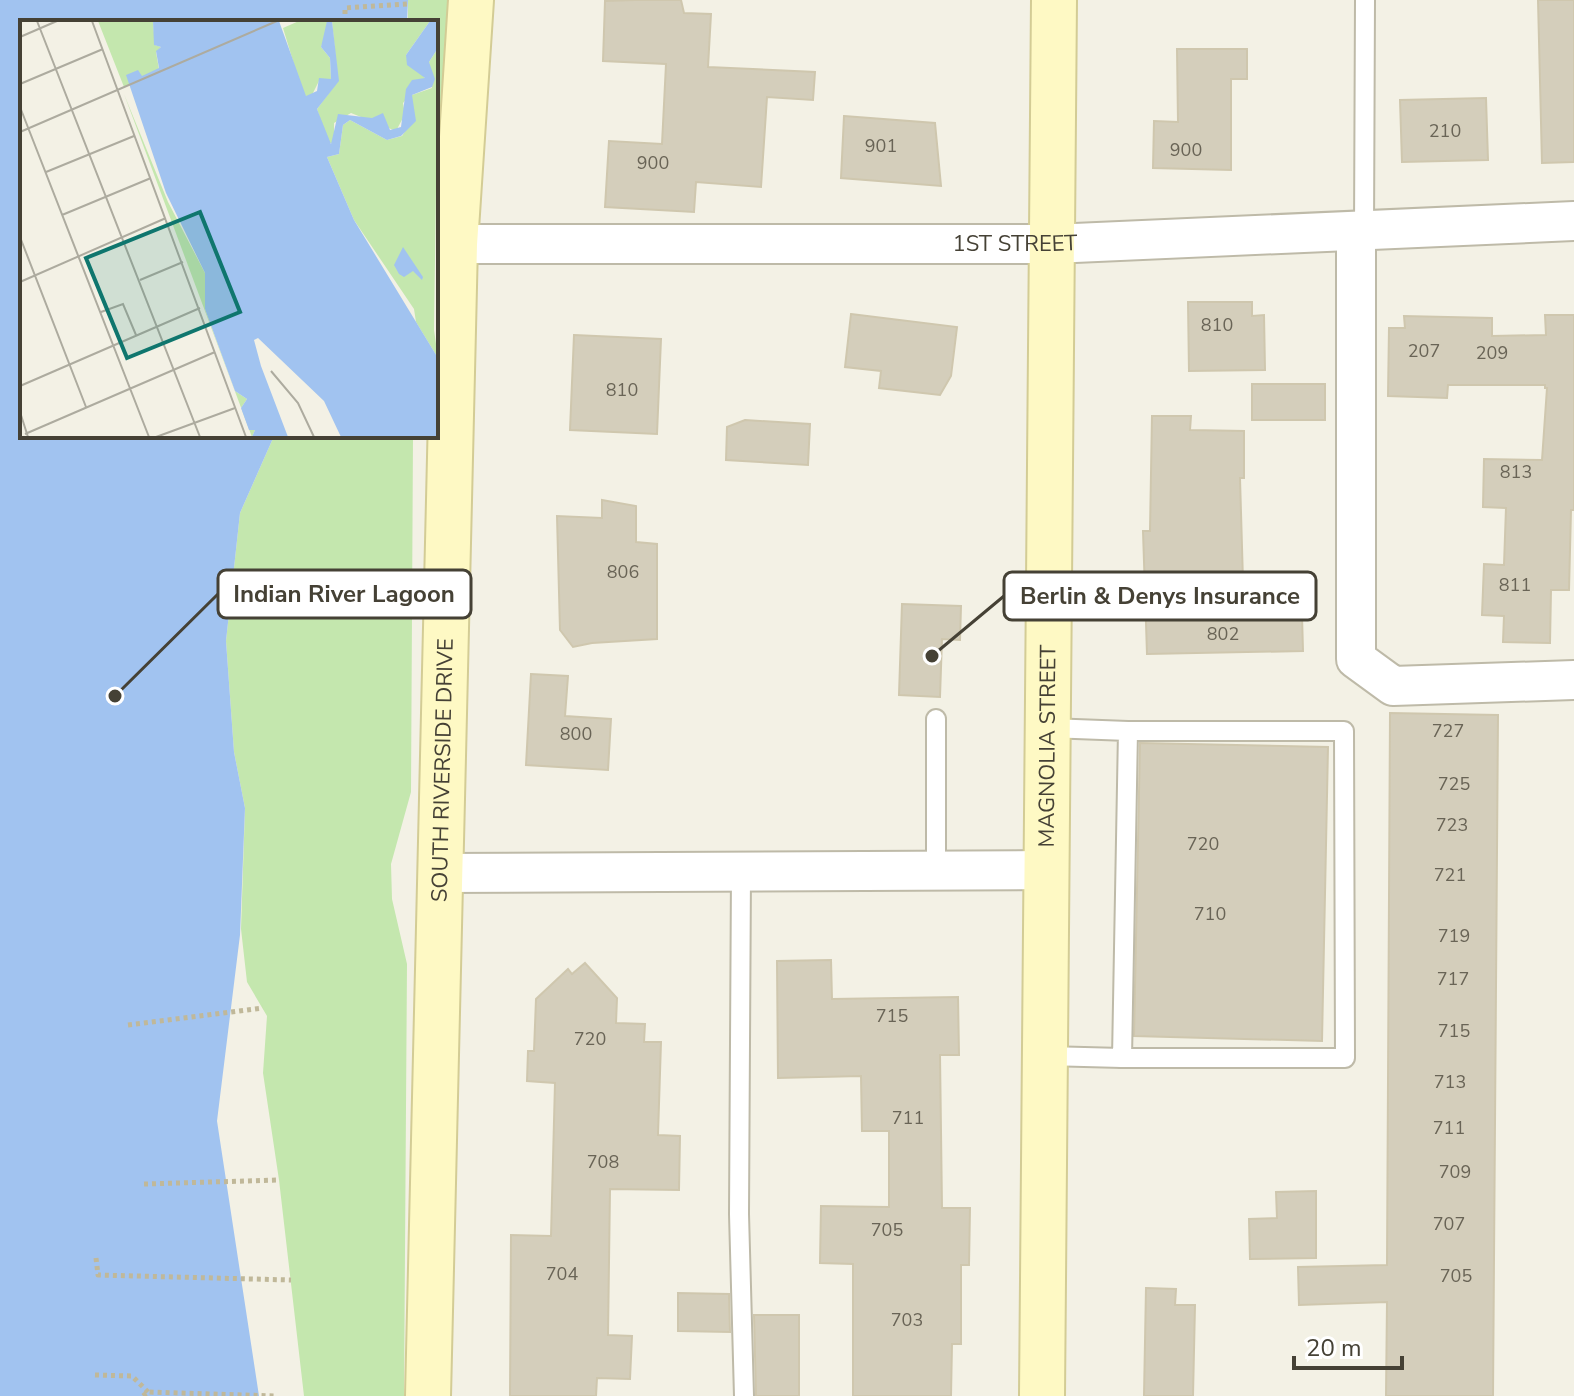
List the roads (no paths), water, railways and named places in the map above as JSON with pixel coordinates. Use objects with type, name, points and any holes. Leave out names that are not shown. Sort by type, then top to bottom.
[{"type":"street","name":"SOUTH RIVERSIDE DRIVE","points":[[428,1396],[455,244],[471,0]]},
{"type":"street","name":"MAGNOLIA STREET","points":[[1042,1396],[1054,0]]},
{"type":"street","name":"1ST STREET","points":[[455,244],[1052,244],[1574,221]]},
{"type":"street","points":[[1360,231],[1356,659],[1393,686],[1574,680]]},
{"type":"street","points":[[439,873],[1048,870]]},
{"type":"lane","points":[[1360,231],[1365,0]]},
{"type":"lane","points":[[936,719],[936,870]]},
{"type":"lane","points":[[1046,1056],[1345,1058],[1344,731],[1049,728]]},
{"type":"lane","points":[[1122,1058],[1128,731]]},
{"type":"lane","points":[[741,872],[739,1214],[744,1396]]},
{"type":"water","points":[[0,0],[408,0],[407,20],[20,20],[20,438],[273,438],[240,513],[226,641],[234,752],[245,808],[240,935],[217,1121],[259,1396],[0,1396]]},
{"type":"place","name":"Berlin & Denys Insurance","points":[[932,656]]},
{"type":"place","name":"Indian River Lagoon","points":[[115,696]]}]
